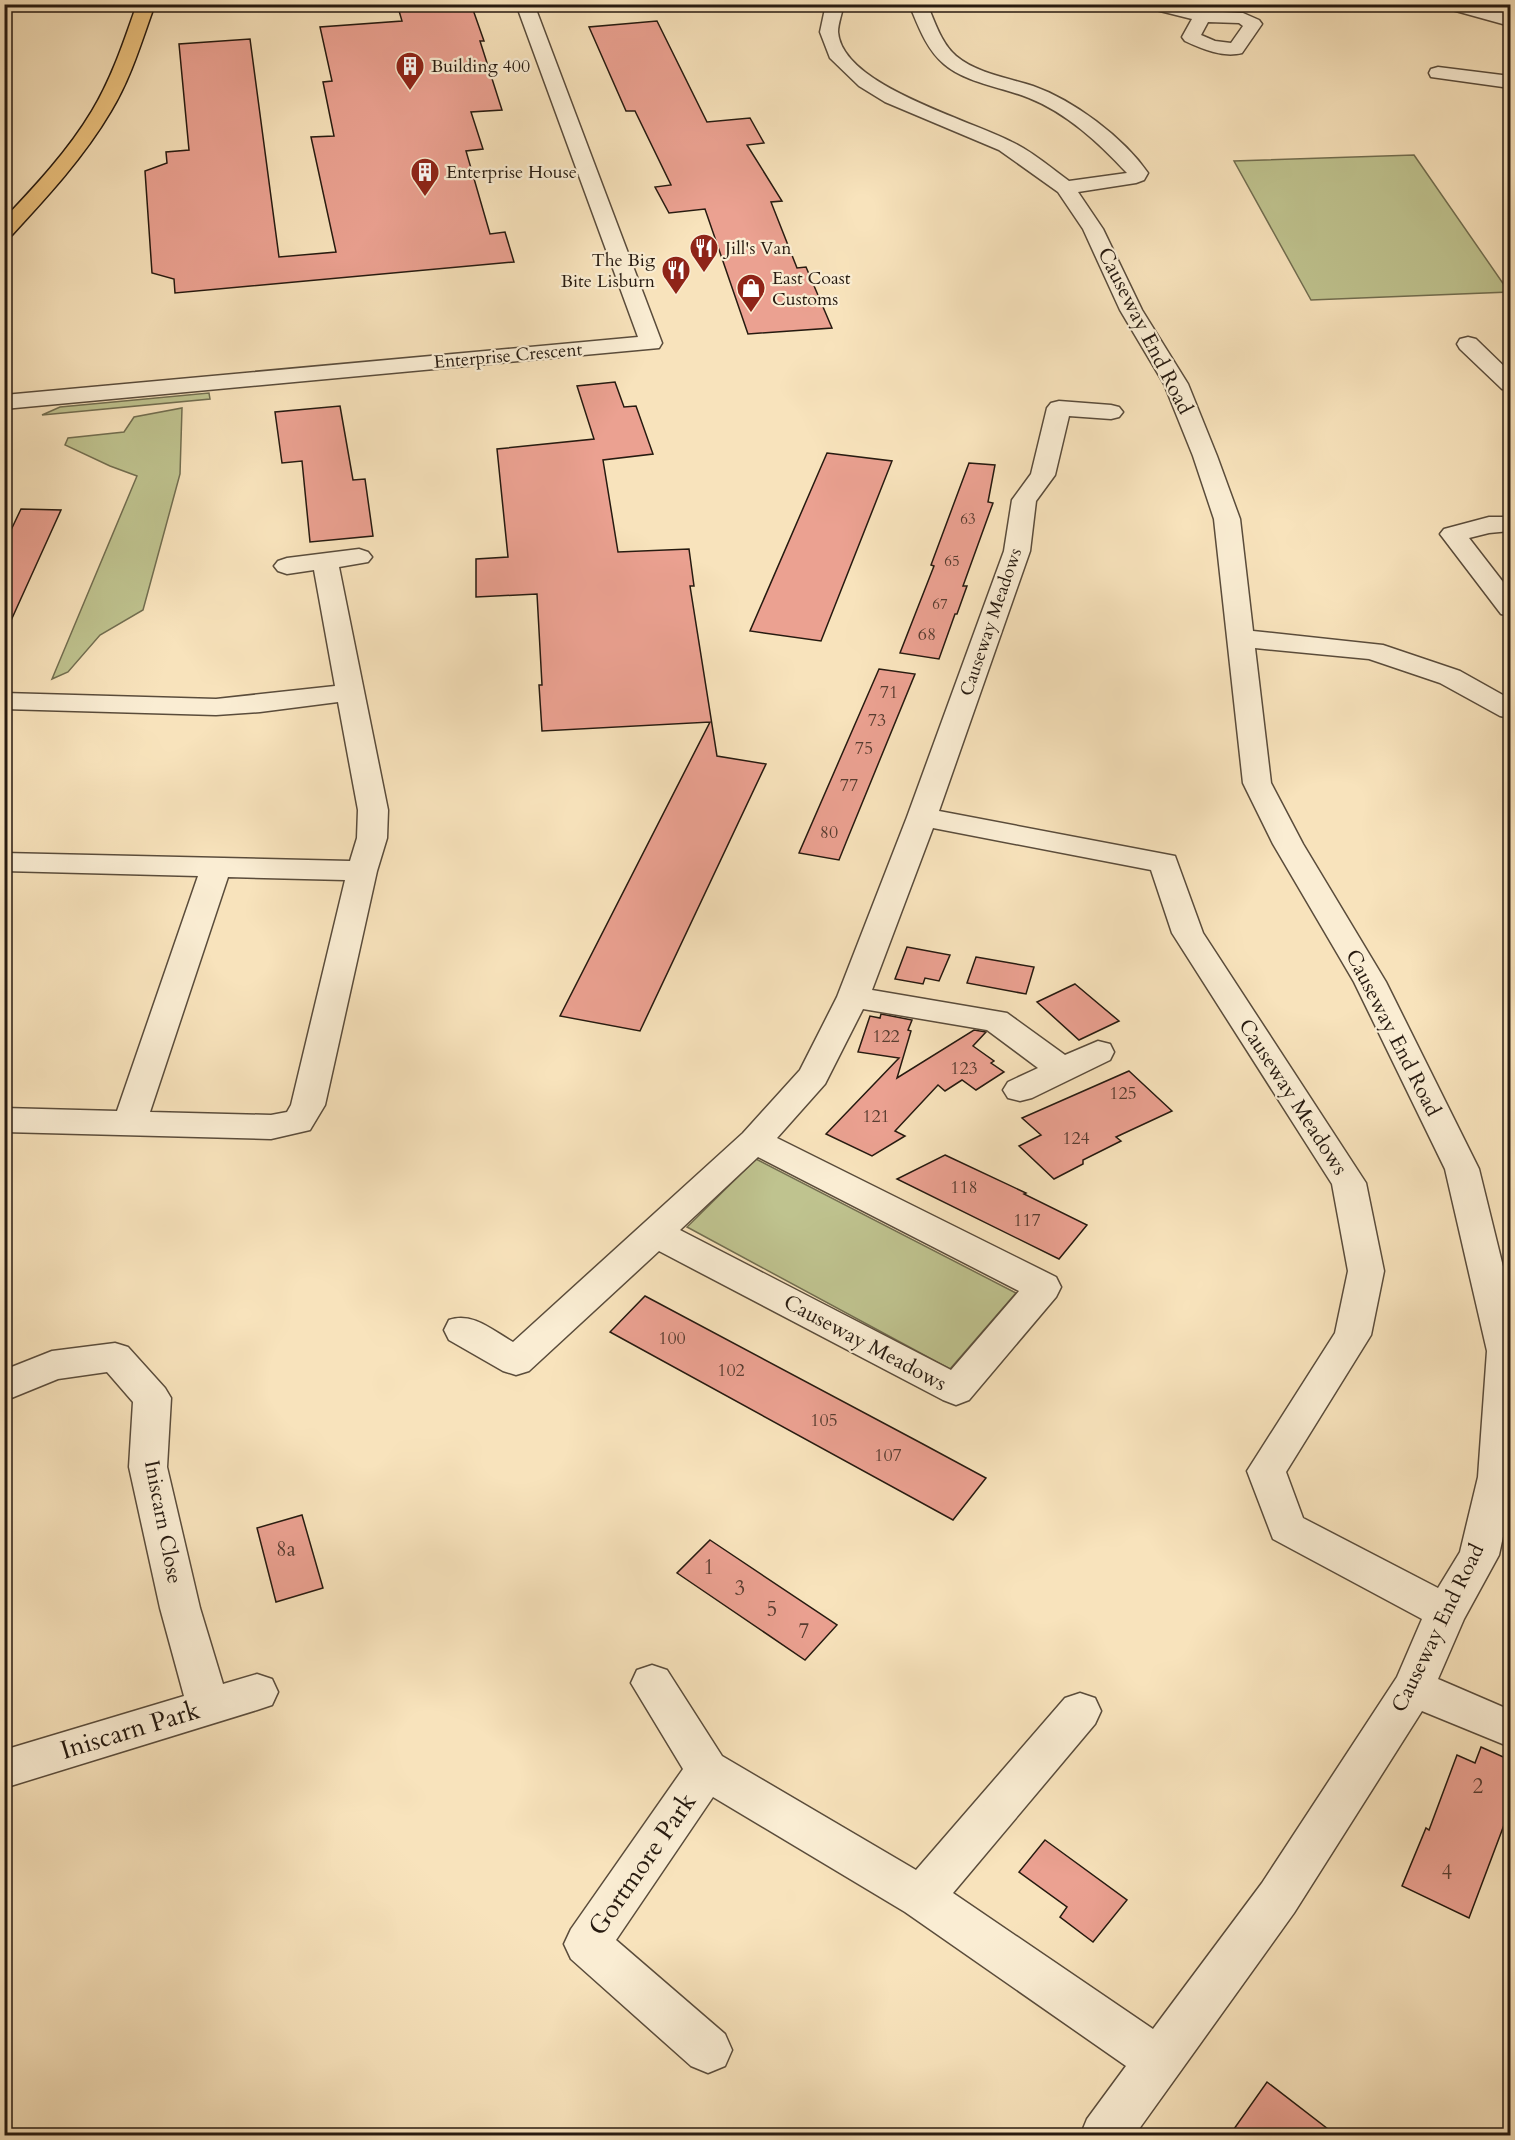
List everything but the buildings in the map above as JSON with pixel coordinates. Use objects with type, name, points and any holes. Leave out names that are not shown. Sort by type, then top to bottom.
[{"type":"main road","points":[[4,232],[55,176],[103,108],[124,64],[146,4]]},
{"type":"street","name":"Enterprise Crescent","points":[[4,402],[651,344],[525,4]]},
{"type":"street","name":"Causeway End Road","points":[[835,4],[830,32],[839,58],[866,82],[892,98],[1006,146],[1065,188],[1093,229],[1131,310],[1176,384],[1227,519],[1257,783],[1288,844],[1370,982],[1462,1169],[1508,1351],[1497,1477],[1479,1555],[1446,1612],[1413,1688],[1278,1898],[1104,2136]]},
{"type":"street","points":[[918,4],[934,40],[953,63],[1039,95],[1104,138],[1138,173],[1130,179],[1065,188]]},
{"type":"street","points":[[1154,4],[1202,16]]},
{"type":"street","points":[[1451,4],[1486,12],[1510,21]]},
{"type":"street","points":[[1438,74],[1509,79]]},
{"type":"street","points":[[1468,344],[1510,384]]},
{"type":"street","name":"Causeway Meadows","points":[[462,1330],[516,1360],[755,1141],[813,1076],[853,997],[922,817],[1017,551],[1024,500],[1043,475],[1059,408],[1111,412]]},
{"type":"street","points":[[1510,524],[1489,525],[1453,534],[1510,608]]},
{"type":"street","points":[[287,566],[359,557]]},
{"type":"street","points":[[4,1119],[271,1127],[298,1122],[308,1105],[362,871],[372,838],[373,810],[325,561]]},
{"type":"street","points":[[1240,638],[1373,651],[1450,677],[1510,710]]},
{"type":"street","points":[[4,701],[216,707],[260,704],[350,692]]},
{"type":"street","name":"Causeway Meadows","points":[[922,817],[1164,863],[1188,933],[1349,1183],[1366,1271],[1353,1335],[1266,1471],[1287,1528],[1446,1612]]},
{"type":"street","points":[[4,862],[362,871]]},
{"type":"street","points":[[130,1123],[216,867]]},
{"type":"street","points":[[853,997],[996,1021],[1061,1068]]},
{"type":"street","points":[[1020,1090],[1061,1068],[1098,1052]]},
{"type":"street","name":"Causeway Meadows","points":[[656,1233],[956,1390],[1043,1287],[755,1141]]},
{"type":"street","name":"Iniscarn Close","points":[[4,1387],[52,1365],[115,1357],[152,1398],[148,1467],[180,1608],[208,1706]]},
{"type":"street","name":"Gortmore Park","points":[[652,1683],[707,1770],[921,1897],[1159,2061]]},
{"type":"street","points":[[1413,1688],[1510,1729]]},
{"type":"street","name":"Iniscarn Park","points":[[4,1768],[257,1692]]},
{"type":"street","points":[[921,1897],[1080,1711]]},
{"type":"street","name":"Gortmore Park","points":[[707,1770],[587,1944],[708,2050]]},
{"type":"green space","points":[[1414,155],[1509,292],[1311,300],[1234,161]]},
{"type":"green space","points":[[209,393],[210,399],[42,415],[60,407]]},
{"type":"green space","points":[[182,408],[180,474],[143,610],[100,635],[68,672],[52,679],[137,476],[65,445],[68,438],[124,432],[134,417]]},
{"type":"green space","points":[[756,1159],[1016,1293],[950,1369],[687,1227]]},
{"type":"place","name":"Building 400","points":[[410,92]]},
{"type":"place","name":"Enterprise House","points":[[425,198]]},
{"type":"place","name":"Jill's Van","points":[[704,274]]},
{"type":"place","name":"The Big Bite Lisburn","points":[[676,296]]},
{"type":"place","name":"East Coast Customs","points":[[751,314]]}]
